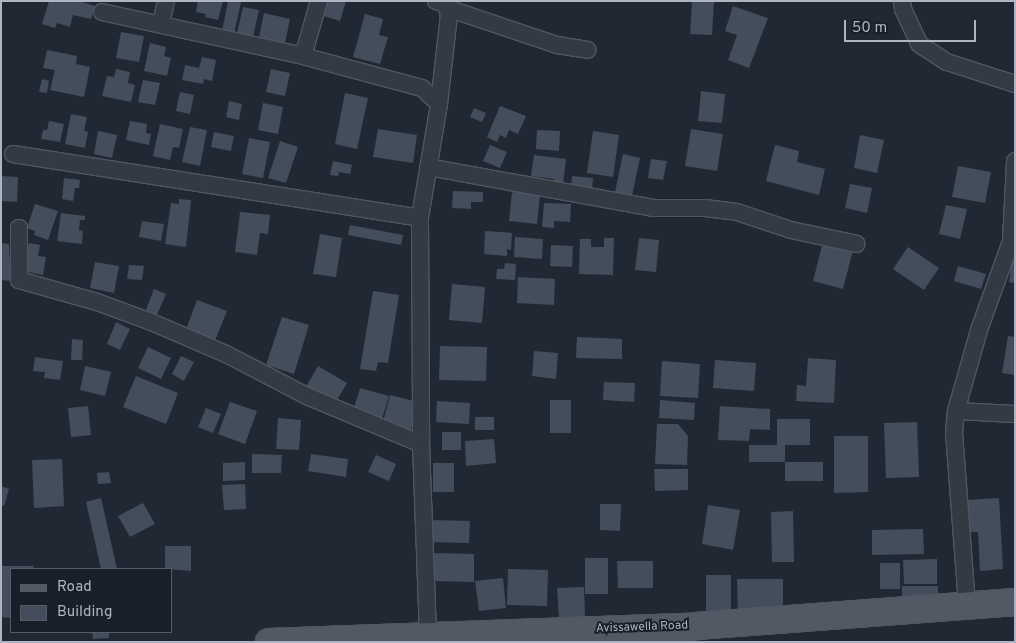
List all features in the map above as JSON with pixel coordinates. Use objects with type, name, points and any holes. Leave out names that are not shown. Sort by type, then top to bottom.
[{"type":"main road","name":"Avissawella Road","points":[[269,642],[696,626],[1015,602]]},
{"type":"street","points":[[161,24],[166,1]]},
{"type":"street","points":[[303,56],[319,1]]},
{"type":"street","points":[[902,1],[903,9],[919,44],[947,62],[1015,84]]},
{"type":"street","points":[[428,636],[421,444],[420,218],[439,104],[442,4],[557,45],[588,50]]},
{"type":"street","points":[[102,12],[303,56],[422,88],[439,104]]},
{"type":"street","points":[[13,154],[420,218]]},
{"type":"street","points":[[967,605],[954,432],[956,411],[979,330],[1011,241],[1015,161]]},
{"type":"street","points":[[428,167],[652,208],[705,208],[738,212],[791,230],[857,244]]},
{"type":"street","points":[[19,228],[19,280],[96,302],[149,321],[226,354],[309,397],[421,444]]},
{"type":"street","points":[[956,411],[1015,414]]},
{"type":"building","points":[[49,1],[79,1],[95,6],[91,19],[73,15],[70,27],[57,23],[55,28],[42,24]]},
{"type":"building","points":[[198,1],[223,1],[218,20],[205,17],[206,14],[196,12]]},
{"type":"building","points":[[228,1],[241,2],[234,34],[222,31]]},
{"type":"building","points":[[324,1],[346,1],[340,21],[320,15]]},
{"type":"building","points":[[692,1],[714,1],[712,35],[690,34]]},
{"type":"building","points":[[733,6],[768,18],[749,68],[728,60],[737,35],[725,31]]},
{"type":"building","points":[[243,7],[259,10],[253,37],[237,33]]},
{"type":"building","points":[[264,13],[290,19],[285,43],[259,37]]},
{"type":"building","points":[[365,14],[383,19],[379,35],[388,37],[380,64],[353,57]]},
{"type":"building","points":[[121,32],[144,36],[139,62],[116,58]]},
{"type":"building","points":[[150,43],[166,47],[164,56],[171,58],[167,76],[144,71]]},
{"type":"building","points":[[47,50],[77,56],[76,64],[90,67],[84,97],[50,90],[55,70],[43,68]]},
{"type":"building","points":[[202,57],[216,60],[212,81],[204,79],[203,84],[182,80],[185,65],[199,68]]},
{"type":"building","points":[[116,69],[130,72],[128,83],[135,85],[131,102],[102,96],[107,76],[114,77]]},
{"type":"building","points":[[271,69],[290,73],[285,96],[266,92]]},
{"type":"building","points":[[42,79],[49,81],[47,93],[39,92]]},
{"type":"building","points":[[143,80],[160,83],[155,105],[138,102]]},
{"type":"building","points":[[701,91],[725,94],[722,123],[698,121]]},
{"type":"building","points":[[180,92],[194,95],[190,114],[176,111]]},
{"type":"building","points":[[345,93],[368,98],[357,149],[335,144]]},
{"type":"building","points":[[229,101],[242,104],[239,120],[226,117]]},
{"type":"building","points":[[263,103],[283,107],[278,134],[258,130]]},
{"type":"building","points":[[500,106],[526,116],[518,134],[509,130],[506,138],[500,135],[497,142],[487,137]]},
{"type":"building","points":[[474,108],[486,113],[482,122],[470,117]]},
{"type":"building","points":[[71,114],[87,117],[84,131],[88,132],[85,148],[65,144]]},
{"type":"building","points":[[49,121],[64,124],[60,142],[41,139],[43,130],[47,130]]},
{"type":"building","points":[[130,121],[147,124],[146,133],[151,134],[149,145],[126,140]]},
{"type":"building","points":[[160,124],[183,129],[179,148],[173,147],[170,160],[153,156]]},
{"type":"building","points":[[190,127],[207,130],[200,166],[182,162]]},
{"type":"building","points":[[378,129],[417,135],[413,163],[373,157]]},
{"type":"building","points":[[691,129],[723,134],[717,171],[685,166]]},
{"type":"building","points":[[537,130],[560,131],[559,151],[536,149]]},
{"type":"building","points":[[98,131],[117,135],[112,158],[94,154]]},
{"type":"building","points":[[593,131],[619,135],[613,177],[587,173]]},
{"type":"building","points":[[214,132],[234,136],[231,151],[211,147]]},
{"type":"building","points":[[860,135],[884,140],[877,173],[854,168]]},
{"type":"building","points":[[249,138],[270,142],[263,178],[242,174]]},
{"type":"building","points":[[280,141],[298,147],[286,183],[268,178]]},
{"type":"building","points":[[490,145],[507,152],[500,168],[483,161]]},
{"type":"building","points":[[775,145],[799,151],[797,162],[825,169],[819,195],[766,181]]},
{"type":"building","points":[[623,154],[640,158],[632,196],[615,192]]},
{"type":"building","points":[[534,155],[566,159],[563,184],[553,183],[554,179],[531,176]]},
{"type":"building","points":[[651,159],[667,161],[663,180],[648,178]]},
{"type":"building","points":[[333,161],[352,165],[350,174],[339,172],[338,176],[330,175]]},
{"type":"building","points":[[958,166],[991,172],[985,203],[952,197]]},
{"type":"building","points":[[1,176],[18,177],[17,202],[1,201]]},
{"type":"building","points":[[572,176],[593,178],[592,189],[571,187]]},
{"type":"building","points":[[64,178],[80,180],[79,188],[75,188],[73,201],[62,199]]},
{"type":"building","points":[[850,184],[872,188],[867,213],[845,208]]},
{"type":"building","points":[[453,191],[483,192],[483,202],[471,202],[471,209],[452,208]]},
{"type":"building","points":[[512,192],[540,194],[537,224],[509,221]]},
{"type":"building","points":[[179,199],[191,200],[186,247],[165,244],[171,203],[179,204]]},
{"type":"building","points":[[544,203],[571,204],[570,222],[554,221],[554,228],[542,227]]},
{"type":"building","points":[[35,204],[58,211],[48,240],[34,235],[35,231],[27,228]]},
{"type":"building","points":[[946,205],[967,209],[960,239],[939,234]]},
{"type":"building","points":[[240,212],[270,215],[268,234],[260,233],[257,255],[235,252]]},
{"type":"building","points":[[61,213],[85,216],[85,220],[80,220],[79,230],[83,231],[82,244],[57,241]]},
{"type":"building","points":[[142,221],[164,224],[161,241],[139,237]]},
{"type":"building","points":[[350,225],[403,235],[401,245],[348,235]]},
{"type":"building","points":[[485,231],[512,233],[511,250],[507,249],[507,256],[484,254]]},
{"type":"building","points":[[320,234],[342,238],[336,277],[313,274]]},
{"type":"building","points":[[515,237],[543,239],[542,259],[514,257]]},
{"type":"building","points":[[604,238],[614,238],[613,275],[579,274],[580,239],[591,239],[591,247],[604,247]]},
{"type":"building","points":[[639,238],[659,240],[656,272],[635,270]]},
{"type":"building","points":[[823,242],[853,250],[843,289],[813,281]]},
{"type":"building","points":[[1,243],[9,244],[11,281],[1,280]]},
{"type":"building","points":[[29,243],[40,245],[38,256],[46,257],[43,275],[23,271]]},
{"type":"building","points":[[551,245],[573,246],[572,267],[550,266]]},
{"type":"building","points":[[908,247],[939,268],[924,290],[893,269]]},
{"type":"building","points":[[1012,260],[1015,261],[1015,283],[1009,282]]},
{"type":"building","points":[[95,262],[119,266],[114,293],[90,288]]},
{"type":"building","points":[[505,263],[516,264],[515,280],[496,279],[497,269],[504,269]]},
{"type":"building","points":[[129,265],[144,266],[142,280],[127,279]]},
{"type":"building","points":[[958,266],[986,274],[981,289],[954,281]]},
{"type":"building","points":[[518,277],[555,279],[554,305],[517,303]]},
{"type":"building","points":[[452,284],[485,287],[482,323],[449,320]]},
{"type":"building","points":[[154,289],[166,294],[157,315],[146,310]]},
{"type":"building","points":[[373,291],[399,295],[388,363],[378,362],[376,371],[360,369]]},
{"type":"building","points":[[197,300],[227,311],[214,343],[185,332]]},
{"type":"building","points":[[282,317],[309,325],[294,374],[266,365]]},
{"type":"building","points":[[116,322],[130,329],[120,350],[107,344]]},
{"type":"building","points":[[1008,336],[1015,337],[1015,375],[1002,373]]},
{"type":"building","points":[[577,337],[622,339],[622,359],[576,358]]},
{"type":"building","points":[[72,339],[83,340],[82,360],[71,360]]},
{"type":"building","points":[[440,346],[487,347],[486,381],[439,380]]},
{"type":"building","points":[[148,347],[171,358],[161,379],[138,368]]},
{"type":"building","points":[[534,351],[558,353],[556,379],[532,376]]},
{"type":"building","points":[[181,356],[194,362],[184,381],[172,374]]},
{"type":"building","points":[[35,357],[63,361],[60,380],[44,378],[45,372],[33,371]]},
{"type":"building","points":[[808,358],[836,360],[834,403],[796,401],[797,385],[806,386]]},
{"type":"building","points":[[715,360],[756,363],[754,391],[713,388]]},
{"type":"building","points":[[662,361],[700,364],[698,398],[660,396]]},
{"type":"building","points":[[85,366],[111,372],[105,396],[80,390]]},
{"type":"building","points":[[318,366],[347,383],[333,407],[304,390]]},
{"type":"building","points":[[136,376],[178,393],[166,424],[123,407]]},
{"type":"building","points":[[604,382],[635,383],[634,402],[603,400]]},
{"type":"building","points":[[360,388],[389,396],[382,419],[353,411]]},
{"type":"building","points":[[390,395],[418,402],[411,430],[383,422]]},
{"type":"building","points":[[550,400],[571,400],[571,433],[550,433]]},
{"type":"building","points":[[660,400],[695,403],[694,420],[659,418]]},
{"type":"building","points":[[437,401],[470,403],[469,424],[436,422]]},
{"type":"building","points":[[230,402],[257,411],[245,444],[218,434]]},
{"type":"building","points":[[88,406],[91,435],[71,437],[68,408]]},
{"type":"building","points":[[720,406],[770,409],[770,430],[750,429],[749,441],[718,440]]},
{"type":"building","points":[[206,408],[221,414],[213,433],[198,427]]},
{"type":"building","points":[[475,417],[494,417],[494,430],[475,430]]},
{"type":"building","points":[[278,418],[301,420],[299,450],[276,449]]},
{"type":"building","points":[[777,419],[810,419],[810,445],[785,445],[785,462],[749,462],[749,445],[777,445]]},
{"type":"building","points":[[917,422],[919,477],[886,478],[884,423]]},
{"type":"building","points":[[657,424],[678,424],[688,436],[687,465],[655,464]]},
{"type":"building","points":[[442,432],[461,432],[461,450],[442,450]]},
{"type":"building","points":[[834,436],[868,436],[868,492],[834,493]]},
{"type":"building","points":[[494,439],[496,463],[466,466],[465,441]]},
{"type":"building","points":[[252,454],[282,455],[281,473],[252,473]]},
{"type":"building","points":[[311,454],[348,459],[346,477],[308,471]]},
{"type":"building","points":[[376,455],[396,464],[389,481],[368,472]]},
{"type":"building","points":[[62,459],[64,506],[34,508],[32,460]]},
{"type":"building","points":[[245,462],[245,480],[223,481],[223,463]]},
{"type":"building","points":[[785,462],[823,462],[823,481],[785,481]]},
{"type":"building","points":[[433,463],[454,463],[454,492],[433,492]]},
{"type":"building","points":[[654,469],[688,469],[688,490],[655,491]]},
{"type":"building","points":[[109,472],[111,483],[98,484],[97,473]]},
{"type":"building","points":[[245,484],[246,509],[224,510],[222,485]]},
{"type":"building","points":[[1,486],[9,489],[4,506],[1,505]]},
{"type":"building","points":[[101,498],[117,568],[101,568],[86,502]]},
{"type":"building","points":[[999,498],[1003,569],[980,571],[978,532],[969,532],[967,500]]},
{"type":"building","points":[[143,503],[155,524],[130,537],[118,516]]},
{"type":"building","points":[[600,504],[621,504],[620,531],[600,530]]},
{"type":"building","points":[[708,505],[740,510],[733,550],[702,544]]},
{"type":"building","points":[[793,511],[794,562],[772,562],[771,512]]},
{"type":"building","points":[[429,520],[470,521],[469,543],[428,542]]},
{"type":"building","points":[[923,529],[924,554],[872,555],[872,530]]},
{"type":"building","points":[[165,546],[191,546],[191,571],[165,568]]},
{"type":"building","points":[[433,553],[474,554],[474,582],[433,581]]},
{"type":"building","points":[[585,558],[608,558],[608,594],[585,594]]},
{"type":"building","points":[[937,559],[937,584],[904,584],[903,560]]},
{"type":"building","points":[[617,561],[653,561],[653,588],[618,588]]},
{"type":"building","points":[[880,563],[900,563],[900,589],[880,589]]},
{"type":"building","points":[[1,566],[34,566],[33,568],[10,568],[10,618],[1,617]]},
{"type":"building","points":[[508,569],[548,570],[547,606],[507,605]]},
{"type":"building","points":[[706,575],[731,575],[731,613],[706,613]]},
{"type":"building","points":[[503,578],[506,608],[479,611],[475,581]]},
{"type":"building","points":[[737,579],[783,579],[783,616],[738,617]]},
{"type":"building","points":[[902,586],[938,586],[938,605],[902,605]]},
{"type":"building","points":[[584,587],[585,617],[559,618],[557,588]]},
{"type":"building","points":[[92,633],[109,633],[109,638],[93,639]]}]
